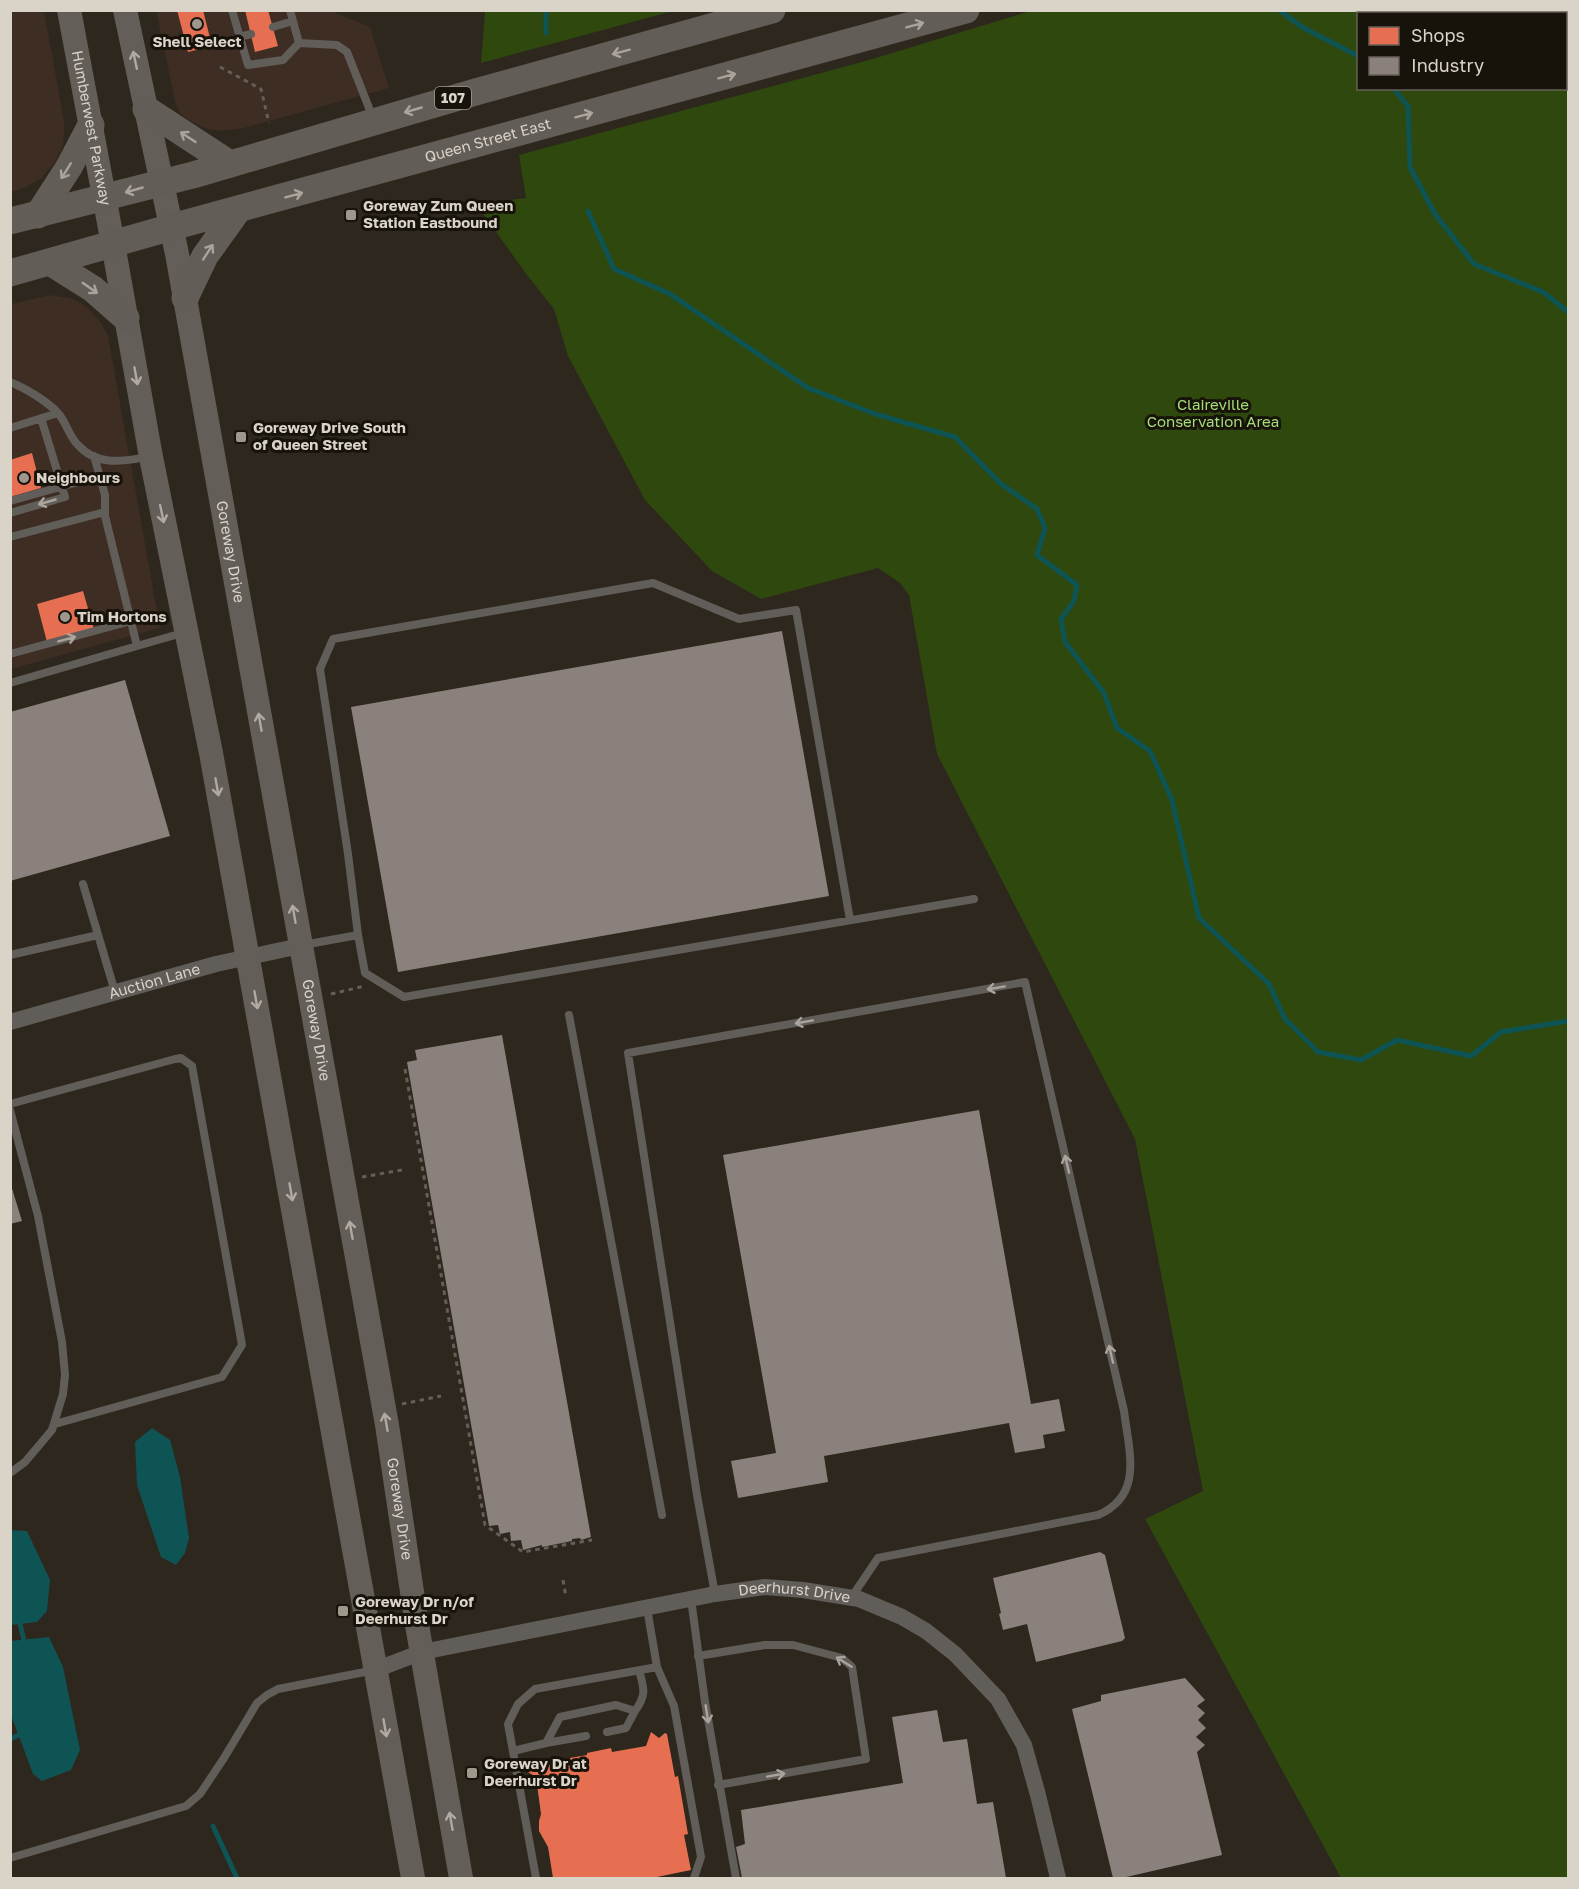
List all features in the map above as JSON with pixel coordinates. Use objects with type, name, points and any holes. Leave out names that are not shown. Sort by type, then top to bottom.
[{"type":"main road","name":"Humberwest Parkway","points":[[69,10],[113,244]]},
{"type":"main road","points":[[124,10],[163,182]]},
{"type":"main road","name":"107","points":[[10,221],[105,199],[479,91],[772,10]]},
{"type":"main road","name":"Queen Street East","points":[[10,273],[966,10]]},
{"type":"main road","points":[[146,109],[230,164]]},
{"type":"main road","points":[[38,214],[69,167],[91,125]]},
{"type":"main road","name":"Goreway Drive","points":[[163,182],[387,1425],[422,1652],[461,1878]]},
{"type":"main road","points":[[185,298],[205,256],[238,210]]},
{"type":"main road","points":[[113,244],[151,457],[211,753],[413,1878]]},
{"type":"main road","points":[[50,262],[93,289],[126,318]]},
{"type":"street","name":"Auction Lane","points":[[10,1022],[248,957],[300,946]]},
{"type":"street","name":"Deerhurst Drive","points":[[375,1670],[422,1652],[715,1594],[765,1587],[803,1590],[859,1599],[926,1630],[956,1654],[998,1699],[1024,1745],[1058,1878]]},
{"type":"lane","points":[[290,10],[299,43]]},
{"type":"lane","points":[[246,16],[233,15],[248,65],[283,60],[299,43],[337,45],[347,52],[374,122]]},
{"type":"lane","points":[[273,27],[293,21]]},
{"type":"lane","points":[[239,37],[251,34]]},
{"type":"lane","points":[[10,382],[23,387],[58,413],[78,445],[94,456],[111,462],[151,457]]},
{"type":"lane","points":[[10,428],[58,413]]},
{"type":"lane","points":[[10,513],[65,497],[41,418]]},
{"type":"lane","points":[[94,456],[105,495],[105,512],[137,645]]},
{"type":"lane","points":[[10,501],[100,476]]},
{"type":"lane","points":[[10,537],[105,512]]},
{"type":"lane","points":[[850,920],[796,610],[739,619],[653,583],[333,639],[320,669],[365,974],[404,997],[974,899]]},
{"type":"lane","points":[[10,654],[131,621]]},
{"type":"lane","points":[[10,683],[186,632]]},
{"type":"lane","points":[[83,884],[115,992]]},
{"type":"lane","points":[[10,955],[98,935]]},
{"type":"lane","points":[[300,946],[358,935]]},
{"type":"lane","points":[[715,1594],[697,1495],[628,1053],[1024,982],[1124,1412],[1131,1474],[1126,1493],[1113,1509],[1098,1515],[878,1558],[851,1598]]},
{"type":"lane","points":[[568,1015],[662,1515]]},
{"type":"lane","points":[[10,1104],[175,1059],[181,1058],[192,1066],[242,1345],[222,1377],[55,1424]]},
{"type":"lane","points":[[10,1110],[38,1216],[62,1342],[65,1375],[63,1394],[55,1424],[44,1441],[25,1462],[10,1473]]},
{"type":"lane","points":[[691,1599],[718,1785],[736,1878]]},
{"type":"lane","points":[[647,1608],[657,1667],[674,1706],[701,1857],[694,1878]]},
{"type":"lane","points":[[698,1656],[765,1645],[793,1645],[842,1658],[852,1667],[866,1759],[718,1785]]},
{"type":"lane","points":[[536,1878],[508,1724],[518,1704],[535,1689],[657,1667]]},
{"type":"lane","points":[[10,1858],[186,1806],[200,1794],[225,1758],[257,1703],[267,1695],[278,1689],[375,1670]]},
{"type":"lane","points":[[607,1732],[626,1728],[644,1699],[644,1688],[639,1670]]},
{"type":"lane","points":[[546,1743],[560,1717],[616,1705],[635,1711]]},
{"type":"lane","points":[[513,1750],[586,1736]]},
{"type":"path","points":[[220,67],[261,89],[269,123]]},
{"type":"path","points":[[328,994],[367,986]]},
{"type":"path","points":[[405,1069],[485,1525],[523,1552],[592,1540]]},
{"type":"path","points":[[361,1177],[402,1170]]},
{"type":"path","points":[[402,1404],[441,1396]]},
{"type":"path","points":[[563,1580],[566,1597]]},
{"type":"shaded area","points":[[11,10],[44,11],[64,120],[64,137],[63,146],[56,160],[41,179],[11,192]]},
{"type":"shaded area","points":[[156,11],[331,11],[370,27],[389,88],[244,128],[223,131],[207,129],[188,120],[180,113],[176,105]]},
{"type":"shaded area","points":[[50,295],[74,299],[87,307],[100,321],[108,336],[160,628],[11,669],[11,304]]},
{"type":"green space","points":[[485,10],[673,11],[481,63]]},
{"type":"green space","name":"Claireville Conservation Area","points":[[1034,10],[1568,11],[1568,1878],[1341,1878],[1145,1519],[1203,1491],[1135,1139],[937,754],[909,595],[900,583],[878,568],[761,599],[712,571],[645,500],[568,356],[554,309],[476,204],[526,198],[519,155],[869,60]]},
{"type":"water","points":[[152,1428],[170,1440],[180,1477],[189,1538],[185,1553],[176,1565],[161,1557],[137,1485],[135,1442]]},
{"type":"water","points":[[10,1530],[27,1531],[50,1580],[47,1611],[37,1622],[11,1625]]},
{"type":"water","points":[[49,1637],[63,1667],[80,1750],[71,1770],[42,1781],[33,1774],[11,1715],[10,1641]]},
{"type":"building: Shops","points":[[177,10],[203,10],[212,46],[188,52]]},
{"type":"building: Shops","points":[[245,10],[268,10],[278,46],[255,52]]},
{"type":"building: Shops","name":"Neighbours","points":[[32,453],[41,488],[10,497],[10,460]]},
{"type":"building: Shops","name":"Tim Hortons","points":[[83,591],[94,629],[47,642],[37,604]]},
{"type":"building: Shops","points":[[651,1732],[659,1738],[667,1734],[675,1777],[678,1776],[688,1834],[684,1835],[691,1870],[652,1878],[553,1878],[548,1847],[539,1831],[541,1814],[536,1777],[528,1772],[536,1760],[541,1763],[587,1755],[587,1753],[611,1748],[612,1752],[646,1746]]},
{"type":"building: Industry","points":[[782,631],[829,896],[398,972],[351,707]]},
{"type":"building: Industry","points":[[125,680],[170,836],[10,881],[10,712]]},
{"type":"building: Industry","points":[[502,1035],[591,1537],[523,1550],[521,1540],[511,1541],[510,1532],[500,1534],[498,1525],[489,1526],[407,1062],[417,1060],[415,1050]]},
{"type":"building: Industry","points":[[979,1110],[1031,1404],[1059,1399],[1065,1431],[1043,1435],[1045,1448],[1015,1453],[1009,1423],[824,1456],[828,1482],[738,1498],[731,1461],[776,1453],[723,1155]]},
{"type":"building: Industry","points":[[10,1182],[22,1221],[10,1224]]},
{"type":"building: Industry","points":[[1100,1552],[1105,1555],[1125,1638],[1122,1641],[1036,1662],[1027,1624],[1003,1630],[993,1578]]},
{"type":"building: Industry","points":[[1185,1678],[1205,1700],[1197,1706],[1205,1713],[1198,1720],[1206,1728],[1196,1737],[1205,1745],[1197,1752],[1222,1855],[1122,1878],[1113,1878],[1072,1709],[1101,1701],[1101,1695]]},
{"type":"building: Industry","points":[[937,1710],[943,1742],[967,1739],[977,1804],[993,1802],[1006,1878],[742,1878],[736,1847],[745,1844],[741,1810],[903,1783],[892,1717]]},
{"type":"waterway","points":[[546,10],[546,33]]},
{"type":"waterway","points":[[1279,10],[1302,27],[1357,55]]},
{"type":"waterway","points":[[1395,90],[1408,106],[1410,167],[1435,214],[1474,264],[1543,292],[1568,312]]},
{"type":"waterway","points":[[588,211],[614,269],[670,294],[808,388],[875,414],[955,437],[1000,483],[1037,509],[1045,528],[1037,555],[1077,585],[1074,601],[1061,619],[1065,642],[1104,693],[1117,728],[1150,751],[1172,800],[1199,918],[1269,984],[1285,1019],[1318,1052],[1361,1060],[1397,1040],[1471,1056],[1501,1032],[1568,1021]]},
{"type":"waterway","points":[[19,1619],[25,1645]]},
{"type":"waterway","points":[[10,1739],[23,1733]]},
{"type":"waterway","points":[[213,1826],[237,1878]]},
{"type":"place","name":"Shell Select","points":[[197,24]]},
{"type":"place","name":"Goreway Zum Queen Station Eastbound","points":[[351,215]]},
{"type":"place","name":"Goreway Drive South of Queen Street","points":[[241,437]]},
{"type":"place","name":"Neighbours","points":[[24,478]]},
{"type":"place","name":"Tim Hortons","points":[[65,617]]},
{"type":"place","name":"Goreway Dr n/of Deerhurst Dr","points":[[343,1611]]},
{"type":"place","name":"Goreway Dr at Deerhurst Dr","points":[[472,1773]]}]
